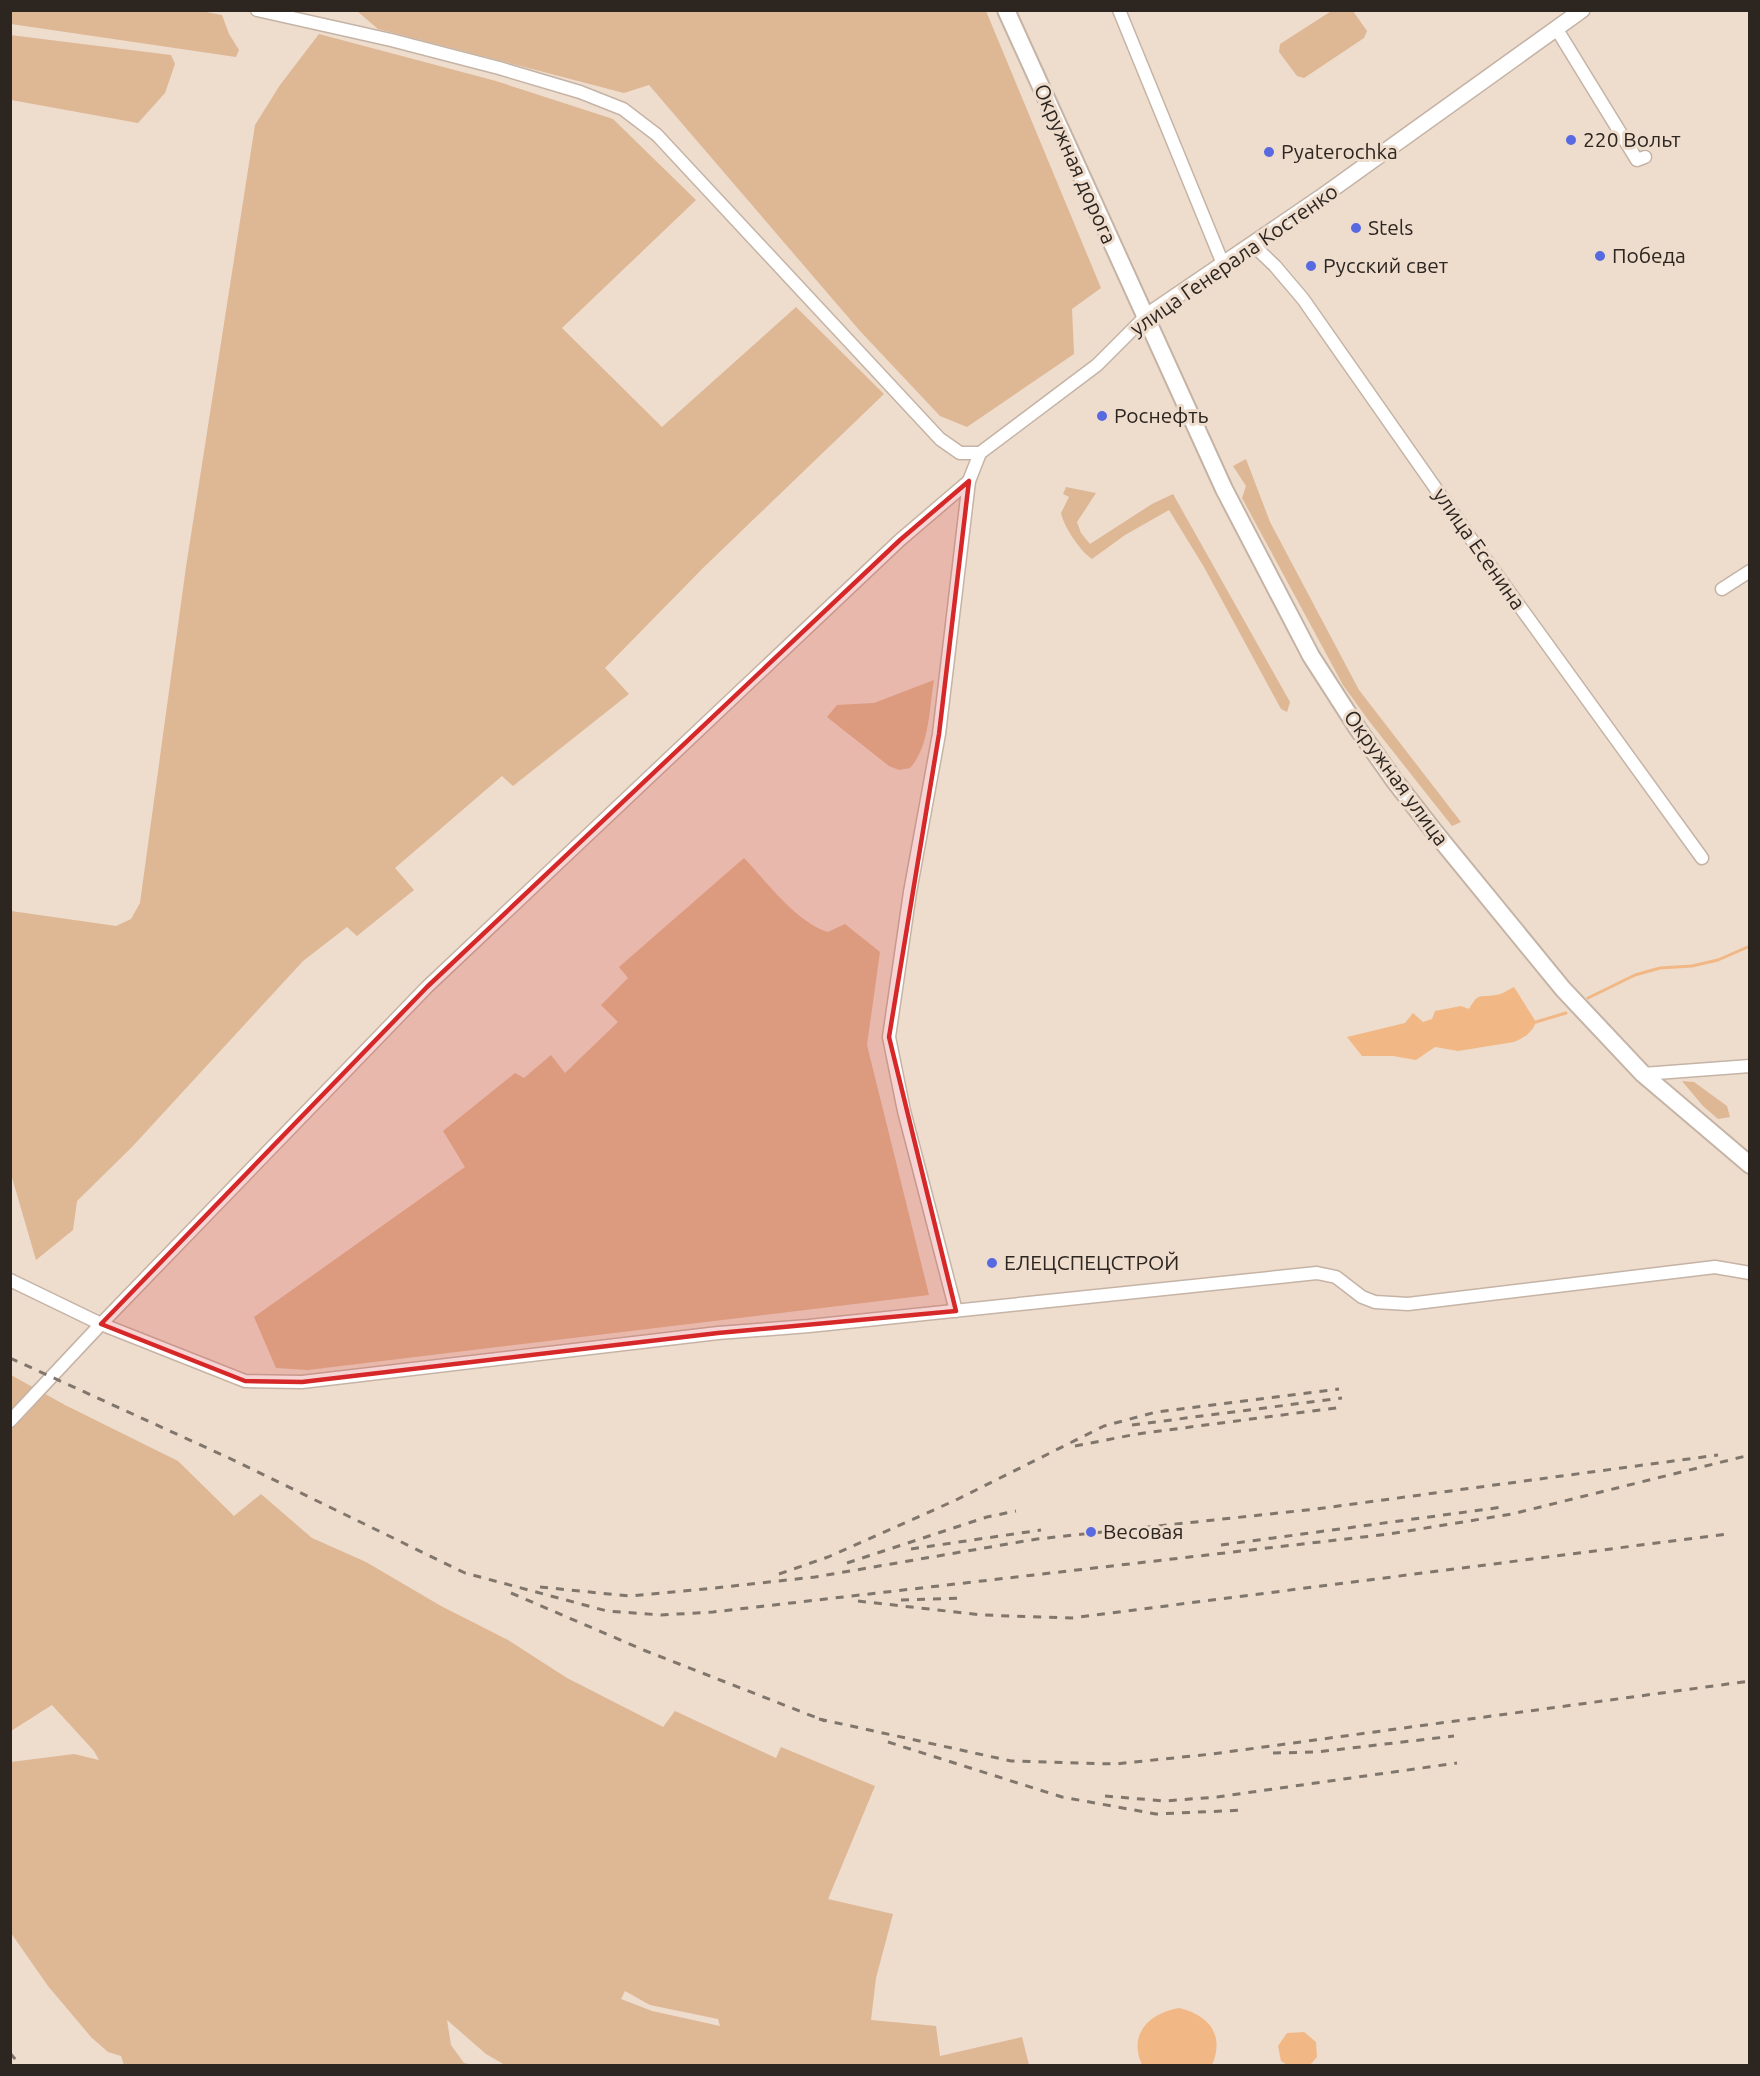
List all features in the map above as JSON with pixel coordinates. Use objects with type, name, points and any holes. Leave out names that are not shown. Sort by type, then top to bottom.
[{"type":"highway","name":"Окружная дорога","points":[[1006,10],[1144,318]]},
{"type":"highway","name":"Окружная улица","points":[[1144,318],[1224,489],[1311,657],[1358,729],[1420,814],[1563,989],[1643,1074],[1749,1165]]},
{"type":"main road","name":"улица Генерала Костенко","points":[[1144,318],[1320,198],[1582,10]]},
{"type":"street","points":[[257,10],[391,40],[499,68],[580,92],[624,110],[657,135],[940,439],[960,453],[980,453],[969,481],[939,734],[910,892],[889,1037],[904,1111],[956,1311]]},
{"type":"street","points":[[1119,10],[1222,264]]},
{"type":"street","points":[[1556,28],[1637,160],[1645,157]]},
{"type":"street","name":"улица Есенина","points":[[1252,244],[1275,266],[1303,299],[1481,553],[1702,858]]},
{"type":"street","name":"улица Генерала Костенко","points":[[980,453],[1097,365],[1144,318]]},
{"type":"street","points":[[10,1421],[427,987],[891,548],[969,481]]},
{"type":"street","points":[[1722,589],[1749,571]]},
{"type":"street","points":[[1643,1074],[1749,1066]]},
{"type":"street","points":[[10,1280],[101,1324],[245,1381],[302,1382],[718,1333],[809,1326],[1317,1273],[1336,1277],[1362,1297],[1375,1302],[1408,1304],[1715,1267],[1749,1273]]},
{"type":"highlighted area","points":[[969,481],[939,734],[889,1037],[956,1311],[718,1333],[302,1382],[245,1381],[101,1324],[427,987],[900,540]]},
{"type":"shaded area","points":[[11,10],[201,11],[222,15],[229,34],[239,50],[236,57],[11,24]]},
{"type":"shaded area","points":[[1333,10],[1353,11],[1367,31],[1364,38],[1304,78],[1297,76],[1279,52],[1280,44]]},
{"type":"shaded area","points":[[357,11],[986,11],[1101,288],[1072,309],[1074,354],[967,427],[940,416],[860,331],[649,85],[624,93],[378,29]]},
{"type":"shaded area","points":[[319,34],[496,81],[613,119],[696,200],[562,328],[662,427],[796,307],[884,394],[703,568],[605,668],[629,694],[513,786],[502,776],[395,868],[414,890],[357,936],[347,927],[303,961],[132,1147],[77,1201],[73,1230],[36,1260],[11,1174],[11,911],[116,926],[131,919],[140,903],[186,567],[255,125],[280,85]]},
{"type":"shaded area","points":[[10,35],[171,55],[175,64],[165,93],[138,123],[11,100]]},
{"type":"shaded area","points":[[1246,459],[1270,522],[1359,690],[1461,822],[1452,826],[1343,685],[1242,498],[1246,486],[1233,466]]},
{"type":"shaded area","points":[[1066,487],[1096,493],[1077,522],[1081,533],[1090,544],[1152,504],[1173,494],[1290,702],[1287,712],[1281,709],[1204,567],[1169,510],[1125,535],[1092,559],[1078,545],[1063,519],[1061,513],[1069,497],[1063,494]]},
{"type":"shaded area","points":[[934,680],[925,738],[917,759],[910,768],[899,770],[889,766],[827,717],[837,705],[874,703]]},
{"type":"shaded area","points":[[744,858],[793,911],[805,920],[828,932],[845,924],[880,952],[867,1045],[929,1295],[308,1370],[276,1368],[254,1317],[465,1167],[443,1131],[515,1073],[524,1078],[551,1055],[565,1073],[618,1022],[601,1005],[628,978],[619,967]]},
{"type":"shaded area","points":[[1514,987],[1536,1022],[1527,1035],[1514,1042],[1458,1051],[1435,1047],[1416,1060],[1393,1056],[1362,1056],[1347,1037],[1405,1023],[1413,1013],[1423,1022],[1432,1019],[1435,1011],[1461,1006],[1469,1009],[1479,997],[1500,994]]},
{"type":"shaded area","points":[[1682,1081],[1694,1082],[1727,1106],[1730,1117],[1718,1119],[1703,1106]]},
{"type":"shaded area","points":[[11,1375],[65,1405],[178,1461],[234,1516],[261,1494],[312,1538],[366,1562],[441,1606],[508,1640],[567,1678],[663,1727],[675,1711],[776,1758],[781,1747],[875,1786],[828,1899],[893,1914],[876,1978],[871,2020],[936,2026],[940,2056],[1022,2037],[1029,2065],[505,2065],[486,2054],[447,2020],[451,2045],[464,2063],[474,2065],[124,2065],[121,2056],[108,2052],[91,2037],[48,1986],[11,1933],[11,1762],[74,1754],[99,1760],[94,1751],[52,1705],[11,1731]],"holes":[[[625,1991],[650,2005],[718,2019],[720,2026],[652,2011],[621,1999]]]},
{"type":"shaded area","points":[[1179,2008],[1199,2016],[1212,2028],[1217,2044],[1212,2065],[1142,2065],[1138,2054],[1138,2044],[1144,2027],[1159,2015]]},
{"type":"shaded area","points":[[1304,2032],[1316,2042],[1317,2057],[1310,2065],[1287,2065],[1281,2061],[1278,2046],[1287,2033]]},
{"type":"waterway","points":[[1588,998],[1635,975],[1660,968],[1692,966],[1718,960],[1750,946]]},
{"type":"waterway","points":[[1536,1022],[1566,1013]]},
{"type":"railway","points":[[10,1358],[229,1458],[465,1573],[607,1611],[661,1615],[713,1612],[1389,1534],[1512,1514],[1750,1455]]},
{"type":"railway","points":[[779,1574],[828,1557],[956,1500],[1104,1426],[1156,1412],[1339,1389]]},
{"type":"railway","points":[[1132,1425],[1342,1398]]},
{"type":"railway","points":[[1075,1446],[1137,1434],[1343,1407]]},
{"type":"railway","points":[[540,1587],[629,1596],[815,1577],[1037,1539],[1316,1509],[1718,1455]]},
{"type":"railway","points":[[1221,1545],[1503,1507]]},
{"type":"railway","points":[[847,1563],[987,1517],[1016,1511]]},
{"type":"railway","points":[[911,1549],[1041,1530]]},
{"type":"railway","points":[[858,1601],[982,1615],[1072,1618],[1727,1534]]},
{"type":"railway","points":[[511,1593],[646,1651],[825,1721]]},
{"type":"railway","points":[[901,1600],[965,1598]]},
{"type":"railway","points":[[819,1719],[1011,1761],[1115,1764],[1212,1754],[1750,1681]]},
{"type":"railway","points":[[1273,1753],[1317,1752],[1454,1736]]},
{"type":"railway","points":[[888,1742],[1062,1797],[1156,1814],[1245,1810]]},
{"type":"railway","points":[[1105,1796],[1165,1801],[1217,1797],[1457,1763]]},
{"type":"railway","points":[[10,2053],[21,2066]]},
{"type":"place","name":"220 Вольт","points":[[1571,140]]},
{"type":"place","name":"Pyaterochka","points":[[1269,152]]},
{"type":"place","name":"Stels","points":[[1356,228]]},
{"type":"place","name":"Победа","points":[[1600,256]]},
{"type":"place","name":"Русский свет","points":[[1311,266]]},
{"type":"place","name":"Роснефть","points":[[1102,416]]},
{"type":"place","name":"ЕЛЕЦСПЕЦСТРОЙ","points":[[992,1263]]},
{"type":"place","name":"Весовая","points":[[1091,1532]]}]
